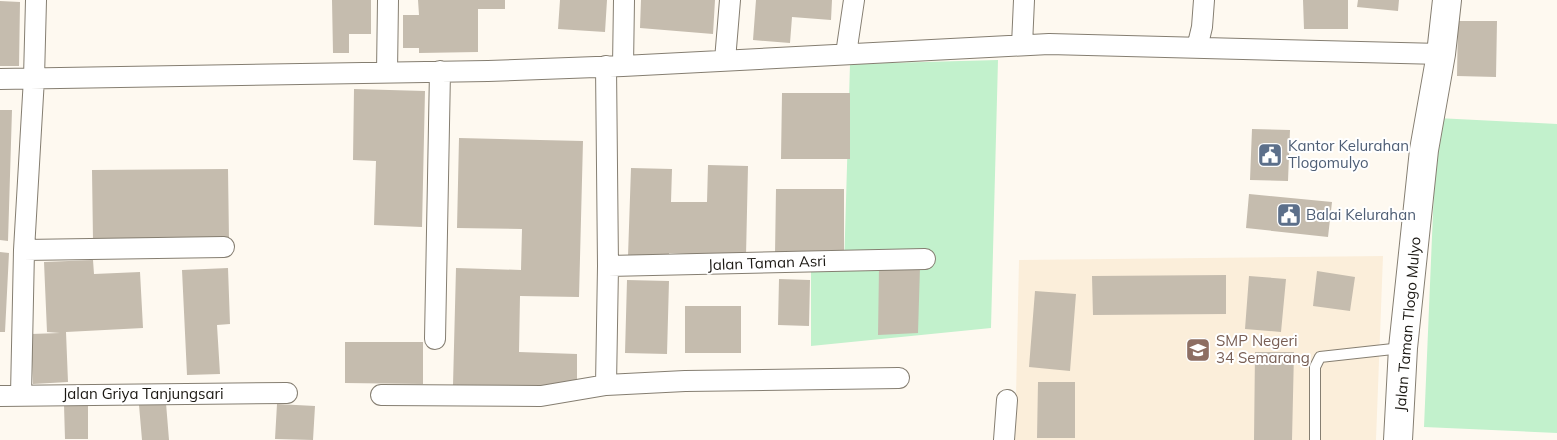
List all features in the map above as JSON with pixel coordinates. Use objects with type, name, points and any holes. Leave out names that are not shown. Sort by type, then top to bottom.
[{"type":"street","points":[[21,395],[24,250],[34,78],[36,0]]},
{"type":"street","points":[[388,0],[388,72]]},
{"type":"street","points":[[606,385],[615,66],[624,0]]},
{"type":"street","points":[[725,60],[730,0]]},
{"type":"street","points":[[846,54],[854,0]]},
{"type":"street","points":[[1022,45],[1024,0]]},
{"type":"street","points":[[1198,48],[1204,0]]},
{"type":"street","name":"Jalan Taman Tlogo Mulyo","points":[[1398,440],[1403,348],[1424,150],[1441,54],[1447,0]]},
{"type":"street","points":[[0,79],[615,66],[1049,44],[1441,54]]},
{"type":"street","points":[[435,340],[440,71]]},
{"type":"street","points":[[24,250],[224,247]]},
{"type":"street","name":"Jalan Taman Asri","points":[[608,266],[925,259]]},
{"type":"street","points":[[381,395],[541,396],[606,385],[686,381],[899,378]]},
{"type":"street","name":"Jalan Griya Tanjungsari","points":[[0,396],[286,394]]},
{"type":"street","points":[[1004,440],[1007,400]]},
{"type":"lane","points":[[1315,440],[1315,367],[1320,357],[1403,348]]},
{"type":"shaded area","name":"SMP Negeri 34 Semarang","points":[[1383,256],[1376,440],[1015,440],[1019,260]]},
{"type":"green space","points":[[998,60],[991,328],[811,346],[811,267],[844,269],[850,64]]},
{"type":"green space","points":[[1437,118],[1557,124],[1557,433],[1424,427]]},
{"type":"building","points":[[332,0],[371,0],[371,34],[349,34],[349,53],[333,53]]},
{"type":"building","points":[[418,0],[505,0],[505,9],[478,9],[478,52],[419,53],[419,48],[403,48],[403,15],[419,15]]},
{"type":"building","points":[[560,0],[607,0],[605,32],[558,29]]},
{"type":"building","points":[[641,0],[715,0],[713,34],[640,28]]},
{"type":"building","points":[[756,0],[832,0],[831,20],[792,17],[790,43],[753,40]]},
{"type":"building","points":[[1303,0],[1348,0],[1348,29],[1304,29]]},
{"type":"building","points":[[1358,0],[1399,0],[1398,11],[1357,7]]},
{"type":"building","points":[[0,1],[20,2],[19,66],[0,66]]},
{"type":"building","points":[[1458,21],[1497,21],[1496,77],[1457,76]]},
{"type":"building","points":[[354,89],[425,91],[422,227],[374,225],[376,161],[353,160]]},
{"type":"building","points":[[782,93],[850,93],[850,159],[781,159]]},
{"type":"building","points":[[0,110],[12,110],[8,241],[0,240]]},
{"type":"building","name":"Kantor Kelurahan Tlogomulyo","points":[[1252,129],[1290,130],[1288,181],[1250,180]]},
{"type":"building","points":[[459,138],[583,141],[579,297],[520,296],[519,352],[577,354],[577,388],[453,385],[456,268],[521,270],[522,229],[457,228]]},
{"type":"building","points":[[708,165],[748,166],[746,256],[669,253],[669,258],[628,256],[631,168],[672,169],[671,202],[707,202]]},
{"type":"building","points":[[228,169],[229,240],[93,241],[92,170]]},
{"type":"building","points":[[776,189],[844,189],[844,255],[775,254]]},
{"type":"building","name":"Balai Kelurahan","points":[[1249,194],[1332,202],[1328,237],[1246,228]]},
{"type":"building","points":[[0,252],[9,253],[5,332],[0,332]]},
{"type":"building","points":[[93,260],[94,274],[140,272],[143,328],[66,332],[68,382],[33,384],[31,334],[60,333],[47,332],[44,262]]},
{"type":"building","points":[[879,267],[920,267],[918,333],[878,335]]},
{"type":"building","points":[[228,268],[230,324],[217,325],[220,374],[187,375],[182,270]]},
{"type":"building","points":[[1317,271],[1355,277],[1350,311],[1313,306]]},
{"type":"building","points":[[1226,275],[1226,314],[1093,315],[1092,276]]},
{"type":"building","points":[[1249,276],[1286,279],[1281,332],[1245,329]]},
{"type":"building","points":[[779,279],[810,280],[809,326],[778,325]]},
{"type":"building","points":[[627,280],[669,281],[667,354],[625,353]]},
{"type":"building","points":[[1035,291],[1076,294],[1070,371],[1029,367]]},
{"type":"building","points":[[685,306],[741,306],[741,353],[685,353]]},
{"type":"building","points":[[345,342],[423,342],[423,384],[345,383]]},
{"type":"building","points":[[1255,352],[1294,352],[1292,440],[1254,440]]},
{"type":"building","points":[[1038,382],[1075,382],[1075,438],[1037,438]]},
{"type":"building","points":[[166,403],[169,440],[142,440],[139,405]]},
{"type":"building","points":[[277,404],[315,406],[313,440],[275,439]]},
{"type":"building","points":[[64,405],[88,405],[88,439],[65,439]]},
{"type":"place","name":"Kantor Kelurahan Tlogomulyo","points":[[1270,155]]},
{"type":"place","name":"Balai Kelurahan","points":[[1289,215]]},
{"type":"place","name":"SMP Negeri 34 Semarang","points":[[1198,350]]}]
